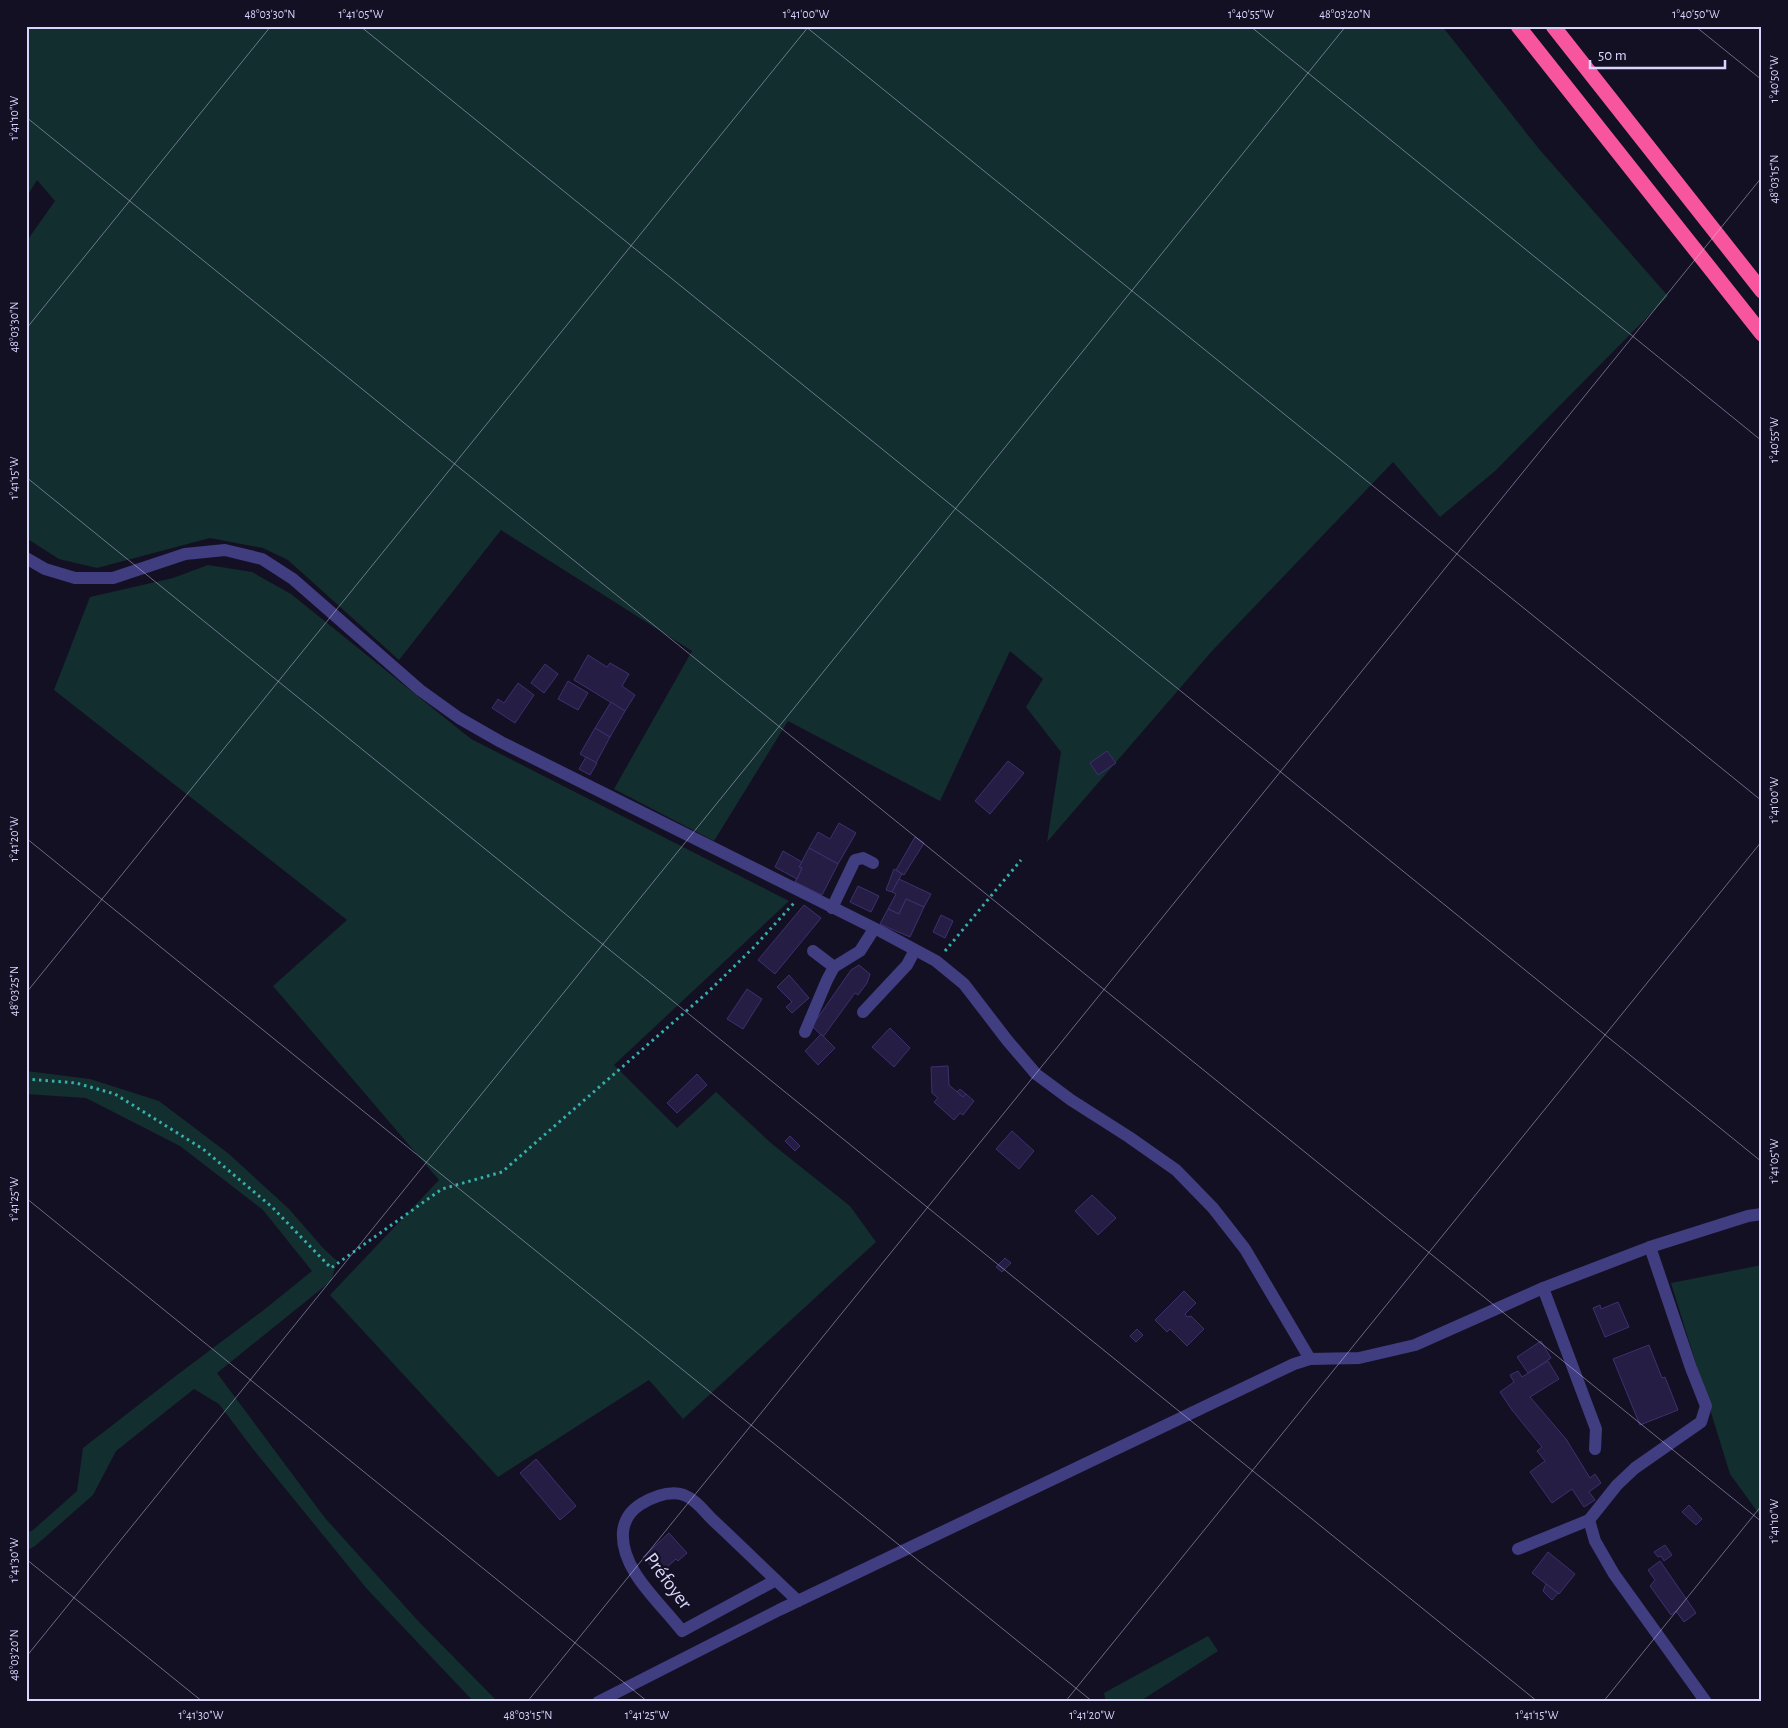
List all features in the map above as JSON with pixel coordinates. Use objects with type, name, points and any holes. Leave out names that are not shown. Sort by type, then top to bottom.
[{"type":"highway","points":[[1518,26],[1762,334]]},
{"type":"highway","points":[[1553,26],[1762,291]]},
{"type":"street","points":[[26,558],[45,569],[75,578],[113,578],[185,554],[225,550],[262,559],[293,579],[420,690],[459,718],[501,742],[936,961],[964,984],[1036,1074],[1071,1100],[1130,1137],[1176,1170],[1213,1208],[1245,1249],[1310,1359]]},
{"type":"street","points":[[832,908],[854,860],[863,858],[873,862]]},
{"type":"street","points":[[804,1032],[834,967],[860,951],[874,929]]},
{"type":"street","points":[[863,1012],[907,965],[916,950]]},
{"type":"street","points":[[813,951],[834,967]]},
{"type":"street","points":[[598,1702],[798,1601],[1294,1364],[1310,1359],[1359,1358],[1414,1345],[1543,1288],[1650,1246],[1748,1216],[1762,1214]]},
{"type":"street","points":[[1518,1549],[1589,1520],[1617,1486],[1635,1468],[1701,1422],[1706,1406],[1691,1368],[1650,1246]]},
{"type":"street","points":[[1543,1288],[1596,1429],[1595,1449]]},
{"type":"street","name":"Préfoyer","points":[[776,1580],[682,1631],[636,1575],[626,1558],[623,1536],[624,1522],[635,1508],[650,1498],[663,1494],[684,1495],[700,1506],[709,1517],[776,1580],[798,1601]]},
{"type":"street","points":[[1589,1520],[1596,1541],[1614,1574],[1706,1702]]},
{"type":"path","points":[[936,961],[1021,860]]},
{"type":"path","points":[[26,1080],[76,1083],[115,1094],[203,1149],[272,1207],[331,1268],[442,1189],[502,1172],[708,992],[754,947],[803,893]]},
{"type":"green space","points":[[26,26],[1442,26],[1539,149],[1668,296],[1495,471],[1440,517],[1393,462],[1212,651],[1047,842],[1061,752],[1026,707],[1043,679],[1010,651],[940,801],[788,721],[714,841],[614,789],[692,651],[501,530],[399,660],[288,560],[263,548],[210,538],[97,568],[59,559],[26,538],[26,242],[55,201],[37,180],[26,198]]},
{"type":"green space","points":[[208,565],[252,572],[291,594],[471,739],[789,901],[614,1065],[677,1128],[716,1092],[772,1144],[850,1206],[876,1242],[683,1419],[649,1380],[498,1477],[330,1295],[439,1180],[273,986],[347,920],[54,690],[90,597],[173,578]]},
{"type":"green space","points":[[26,1071],[90,1079],[159,1101],[229,1154],[289,1209],[337,1261],[331,1281],[217,1373],[325,1518],[420,1623],[498,1702],[474,1702],[367,1589],[253,1449],[219,1404],[194,1389],[116,1451],[93,1495],[35,1546],[26,1551],[26,1533],[33,1530],[77,1491],[83,1448],[312,1271],[263,1210],[180,1146],[86,1098],[26,1094]]},
{"type":"green space","points":[[1762,1265],[1762,1518],[1730,1474],[1671,1283]]},
{"type":"green space","points":[[1208,1636],[1218,1651],[1139,1702],[1106,1702],[1104,1693]]},
{"type":"building","points":[[588,655],[607,667],[610,663],[629,674],[622,686],[635,695],[625,711],[574,680]]},
{"type":"building","points":[[545,664],[558,674],[544,693],[531,683]]},
{"type":"building","points":[[568,681],[588,693],[578,710],[558,699]]},
{"type":"building","points":[[518,683],[534,695],[515,723],[492,708],[498,699],[504,703]]},
{"type":"building","points":[[611,702],[625,711],[610,737],[595,728]]},
{"type":"building","points":[[595,728],[610,737],[596,763],[580,754]]},
{"type":"building","points":[[1107,751],[1116,763],[1098,775],[1090,763]]},
{"type":"building","points":[[586,757],[597,763],[590,775],[579,769]]},
{"type":"building","points":[[1008,761],[1024,773],[990,814],[975,801]]},
{"type":"building","points":[[839,823],[856,833],[838,864],[809,848],[818,832],[830,839]]},
{"type":"building","points":[[915,837],[924,843],[904,875],[896,870]]},
{"type":"building","points":[[809,848],[838,864],[822,895],[795,882],[802,868],[799,867]]},
{"type":"building","points":[[783,851],[802,862],[799,867],[802,868],[797,879],[775,867]]},
{"type":"building","points":[[894,869],[902,874],[892,892],[886,890]]},
{"type":"building","points":[[899,879],[931,894],[924,907],[906,899],[899,914],[888,909],[896,894],[892,892]]},
{"type":"building","points":[[858,886],[879,896],[871,912],[850,902]]},
{"type":"building","points":[[906,899],[924,907],[910,937],[880,924],[888,909],[899,914]]},
{"type":"building","points":[[804,905],[821,918],[775,974],[758,960]]},
{"type":"building","points":[[941,915],[953,921],[945,938],[933,932]]},
{"type":"building","points":[[859,965],[870,974],[867,983],[858,995],[855,993],[823,1037],[812,1026],[851,970]]},
{"type":"building","points":[[789,975],[809,998],[792,1013],[786,1007],[792,1002],[777,987]]},
{"type":"building","points":[[747,989],[762,999],[743,1029],[727,1019]]},
{"type":"building","points":[[890,1028],[910,1048],[894,1067],[872,1047]]},
{"type":"building","points":[[821,1034],[835,1048],[818,1065],[805,1051]]},
{"type":"building","points":[[948,1066],[949,1085],[963,1097],[966,1094],[974,1101],[963,1115],[960,1113],[954,1120],[934,1102],[938,1098],[932,1093],[931,1067]]},
{"type":"building","points":[[697,1074],[707,1085],[677,1113],[667,1103]]},
{"type":"building","points":[[960,1089],[966,1094],[963,1097],[957,1092]]},
{"type":"building","points":[[1012,1131],[1034,1151],[1019,1169],[996,1149]]},
{"type":"building","points":[[790,1136],[800,1146],[795,1151],[785,1141]]},
{"type":"building","points":[[1092,1195],[1116,1218],[1098,1235],[1075,1211]]},
{"type":"building","points":[[1005,1258],[1011,1263],[1002,1272],[996,1267]]},
{"type":"building","points":[[1184,1291],[1196,1303],[1185,1314],[1187,1317],[1191,1316],[1204,1329],[1187,1346],[1170,1329],[1167,1332],[1155,1320]]},
{"type":"building","points":[[1618,1302],[1629,1327],[1605,1337],[1593,1308],[1600,1305],[1601,1309]]},
{"type":"building","points":[[1137,1329],[1143,1335],[1136,1342],[1130,1336]]},
{"type":"building","points":[[1541,1341],[1551,1358],[1528,1373],[1517,1357]]},
{"type":"building","points":[[1649,1345],[1662,1378],[1665,1377],[1678,1410],[1640,1425],[1613,1359]]},
{"type":"building","points":[[1548,1361],[1559,1379],[1530,1397],[1566,1439],[1590,1478],[1595,1474],[1601,1483],[1589,1492],[1595,1500],[1584,1507],[1572,1489],[1552,1503],[1530,1472],[1545,1461],[1537,1451],[1542,1447],[1500,1392],[1514,1382],[1510,1375],[1518,1371],[1522,1377]]},
{"type":"building","points":[[536,1459],[576,1506],[560,1520],[520,1473]]},
{"type":"building","points":[[1689,1505],[1702,1519],[1696,1525],[1682,1512]]},
{"type":"building","points":[[669,1533],[687,1553],[678,1561],[676,1559],[659,1574],[643,1557]]},
{"type":"building","points":[[1665,1545],[1672,1555],[1664,1561],[1661,1556],[1658,1557],[1654,1552]]},
{"type":"building","points":[[1548,1552],[1575,1574],[1559,1594],[1532,1573]]},
{"type":"building","points":[[1660,1561],[1696,1613],[1684,1622],[1676,1611],[1671,1615],[1650,1586],[1655,1580],[1648,1570]]},
{"type":"building","points":[[1546,1584],[1558,1593],[1552,1600],[1543,1591]]}]
